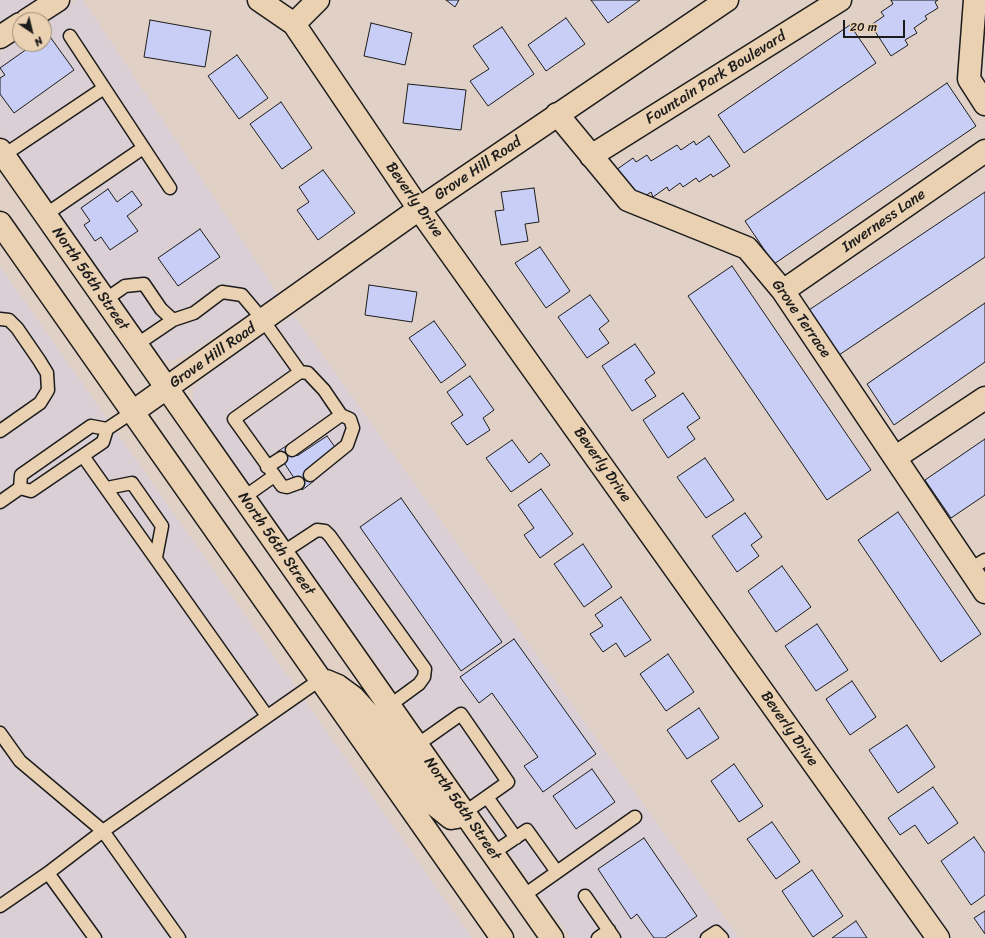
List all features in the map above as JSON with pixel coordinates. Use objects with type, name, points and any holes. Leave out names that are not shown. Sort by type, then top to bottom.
[{"type":"street","points":[[39,12],[58,0]]},
{"type":"street","name":"Beverly Drive","points":[[259,0],[294,24],[419,208],[938,938]]},
{"type":"street","points":[[294,24],[318,0]]},
{"type":"street","name":"Grove Hill Road","points":[[134,411],[167,389],[419,208],[727,0]]},
{"type":"street","name":"Fountain Park Boulevard","points":[[591,156],[840,0]]},
{"type":"street","points":[[975,0],[969,79],[985,104]]},
{"type":"street","points":[[0,37],[12,29]]},
{"type":"street","name":"Grove Terrace","points":[[557,114],[628,200],[747,248],[783,291],[896,457],[977,564],[985,592]]},
{"type":"street","name":"North 56th Street","points":[[2,152],[464,813],[494,853],[552,938]]},
{"type":"street","name":"Inverness Lane","points":[[783,291],[985,152]]},
{"type":"street","points":[[1,228],[134,411],[502,938]]},
{"type":"street","points":[[896,457],[985,398]]},
{"type":"street","points":[[321,679],[338,686],[353,697],[367,713],[436,806],[451,818],[457,817],[464,813]]},
{"type":"lane","points":[[70,36],[170,188]]},
{"type":"lane","points":[[2,152],[104,88]]},
{"type":"lane","points":[[45,215],[143,148]]},
{"type":"lane","points":[[105,300],[125,286],[144,284],[161,309],[173,320]]},
{"type":"lane","points":[[136,345],[173,320],[194,313],[222,292],[242,295],[263,320],[300,372],[308,374],[324,390],[341,415],[350,419],[353,428],[347,445],[310,475]]},
{"type":"lane","points":[[0,318],[9,320],[17,328],[39,360],[47,373],[48,390],[40,403],[0,431]]},
{"type":"lane","points":[[298,483],[287,487],[282,486],[234,419],[300,372]]},
{"type":"lane","points":[[20,488],[31,491],[83,456],[102,442],[107,429],[134,411]]},
{"type":"lane","points":[[292,450],[341,415]]},
{"type":"lane","points":[[20,488],[21,475],[91,426],[107,429]]},
{"type":"lane","points":[[83,456],[156,557],[267,716]]},
{"type":"lane","points":[[243,498],[271,472],[281,458]]},
{"type":"lane","points":[[107,488],[132,483],[162,526],[156,557]]},
{"type":"lane","points":[[0,502],[20,488]]},
{"type":"lane","points":[[282,553],[317,530],[325,531],[425,669],[424,677],[419,684],[389,706]]},
{"type":"lane","points":[[0,906],[48,873],[103,831],[321,679]]},
{"type":"lane","points":[[417,745],[461,714],[508,782],[464,813]]},
{"type":"lane","points":[[0,733],[20,761],[103,831],[179,938]]},
{"type":"lane","points":[[487,797],[516,838]]},
{"type":"lane","points":[[523,896],[635,817]]},
{"type":"lane","points":[[494,853],[527,830],[557,872]]},
{"type":"lane","points":[[48,873],[95,938]]},
{"type":"lane","points":[[585,896],[612,934],[598,938]]},
{"type":"lane","points":[[707,938],[716,932],[722,938]]},
{"type":"shaded area","points":[[0,0],[37,0],[19,12],[12,12],[12,17],[0,25]]},
{"type":"shaded area","points":[[77,0],[83,0],[279,295],[187,355],[171,361],[155,357],[0,134],[0,53],[12,44],[12,52],[52,52],[52,17]]},
{"type":"shaded area","points":[[0,266],[472,938],[0,938]]},
{"type":"shaded area","points":[[294,315],[739,938],[570,938],[193,404],[193,388],[222,362]]},
{"type":"building","points":[[446,0],[459,0],[455,7]]},
{"type":"building","points":[[591,0],[640,0],[608,23]]},
{"type":"building","points":[[891,0],[938,0],[935,2],[938,8],[925,16],[927,19],[914,28],[917,33],[905,40],[908,45],[891,56],[871,25],[884,16],[881,12],[893,4]]},
{"type":"building","points":[[566,18],[585,44],[546,71],[528,45]]},
{"type":"building","points":[[150,20],[211,31],[205,67],[144,57]]},
{"type":"building","points":[[371,23],[412,33],[405,65],[364,56]]},
{"type":"building","points":[[850,25],[876,63],[744,153],[718,115]]},
{"type":"building","points":[[502,27],[534,74],[488,106],[470,81],[489,69],[473,46]]},
{"type":"building","points":[[52,40],[74,70],[14,113],[0,94],[0,78],[5,75],[0,68],[23,52],[52,52]]},
{"type":"building","points":[[237,55],[268,98],[239,119],[208,76]]},
{"type":"building","points":[[947,83],[976,126],[774,264],[745,221]]},
{"type":"building","points":[[408,84],[466,90],[461,130],[403,123]]},
{"type":"building","points":[[281,102],[312,148],[282,169],[250,124]]},
{"type":"building","points":[[709,136],[730,166],[713,177],[711,174],[699,182],[696,178],[683,187],[680,183],[669,191],[667,187],[653,197],[651,192],[638,201],[616,170],[633,158],[636,162],[647,155],[651,161],[677,145],[681,150],[694,141],[696,145]]},
{"type":"building","points":[[323,170],[355,213],[318,240],[297,210],[309,202],[299,187]]},
{"type":"building","points":[[534,188],[539,222],[525,224],[528,241],[501,245],[495,211],[504,210],[501,192]]},
{"type":"building","points":[[108,189],[117,202],[132,191],[142,205],[127,216],[138,231],[110,250],[101,237],[95,241],[84,225],[90,221],[81,208]]},
{"type":"building","points":[[985,192],[985,257],[839,355],[809,310]]},
{"type":"building","points":[[200,229],[220,257],[178,286],[158,258]]},
{"type":"building","points":[[540,247],[570,291],[546,308],[515,263]]},
{"type":"building","points":[[732,266],[871,470],[827,500],[688,296]]},
{"type":"building","points":[[369,285],[417,292],[412,322],[365,315]]},
{"type":"building","points":[[590,295],[609,321],[599,329],[609,343],[587,358],[558,317]]},
{"type":"building","points":[[985,303],[985,362],[894,425],[867,384]]},
{"type":"building","points":[[434,321],[466,365],[441,383],[409,338]]},
{"type":"building","points":[[635,344],[655,373],[645,380],[656,396],[632,411],[602,366]]},
{"type":"building","points":[[470,376],[494,410],[483,418],[490,430],[467,445],[451,423],[463,415],[447,392]]},
{"type":"building","points":[[683,393],[700,418],[687,427],[695,439],[668,458],[643,420]]},
{"type":"building","points":[[327,436],[337,450],[307,470],[314,481],[302,490],[277,452],[289,444],[297,456]]},
{"type":"building","points":[[985,439],[985,495],[951,518],[925,480]]},
{"type":"building","points":[[512,440],[529,463],[541,453],[550,465],[511,492],[486,458]]},
{"type":"building","points":[[705,458],[734,500],[706,518],[677,477]]},
{"type":"building","points":[[541,489],[573,534],[540,558],[524,535],[534,528],[518,505]]},
{"type":"building","points":[[401,498],[502,642],[461,671],[360,527]]},
{"type":"building","points":[[898,512],[981,634],[941,662],[858,540]]},
{"type":"building","points":[[745,513],[762,537],[751,545],[759,556],[737,572],[712,536]]},
{"type":"building","points":[[583,544],[612,587],[584,607],[554,564]]},
{"type":"building","points":[[782,566],[811,607],[776,632],[748,591]]},
{"type":"building","points":[[621,597],[651,640],[625,657],[616,643],[603,652],[590,634],[603,626],[595,615]]},
{"type":"building","points":[[817,624],[848,670],[816,691],[785,646]]},
{"type":"building","points":[[514,639],[596,754],[543,792],[524,766],[538,757],[492,693],[479,703],[460,677]]},
{"type":"building","points":[[668,654],[694,692],[666,711],[640,674]]},
{"type":"building","points":[[852,681],[876,717],[850,735],[826,699]]},
{"type":"building","points":[[699,708],[719,738],[687,759],[667,730]]},
{"type":"building","points":[[907,725],[935,767],[898,793],[869,750]]},
{"type":"building","points":[[734,764],[763,806],[739,822],[711,781]]},
{"type":"building","points":[[592,769],[615,802],[576,829],[553,796]]},
{"type":"building","points":[[933,787],[958,823],[928,844],[915,825],[900,835],[888,818]]},
{"type":"building","points":[[772,822],[800,862],[776,879],[747,839]]},
{"type":"building","points":[[974,837],[985,853],[985,895],[971,905],[941,861]]},
{"type":"building","points":[[644,838],[697,916],[665,938],[654,938],[637,914],[631,919],[598,869]]},
{"type":"building","points":[[812,870],[843,916],[813,937],[782,891]]},
{"type":"building","points":[[985,911],[985,934],[974,918]]},
{"type":"building","points":[[856,921],[867,938],[832,938]]}]
